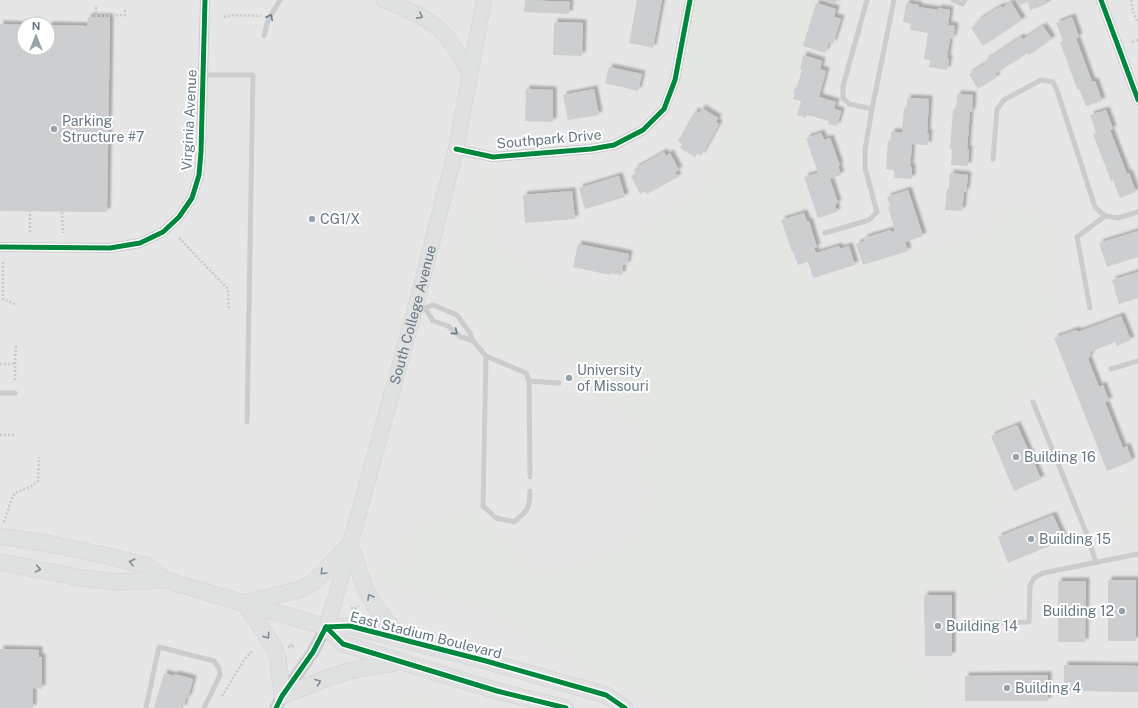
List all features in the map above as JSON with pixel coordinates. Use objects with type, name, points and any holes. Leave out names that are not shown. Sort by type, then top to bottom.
[{"type":"main road","points":[[384,0],[414,13],[434,25],[452,44],[470,75]]},
{"type":"main road","name":"South College Avenue","points":[[326,627],[421,307],[456,149],[484,0]]},
{"type":"main road","name":"East Stadium Boulevard","points":[[2,531],[148,566],[165,580]]},
{"type":"main road","points":[[402,639],[376,608],[366,591],[350,544],[315,581],[299,590],[245,604],[272,644],[278,657],[279,702],[335,674],[402,662]]},
{"type":"main road","name":"East Stadium Boulevard","points":[[0,562],[81,578],[117,582],[165,580],[326,627],[350,626],[486,661],[606,695],[625,708]]},
{"type":"main road","name":"East Stadium Boulevard","points":[[326,627],[343,644],[497,691],[566,708]]},
{"type":"street","name":"Virginia Avenue","points":[[0,247],[110,248],[140,243],[163,232],[179,217],[192,198],[199,175],[201,152],[205,0]]},
{"type":"street","name":"Southpark Drive","points":[[456,149],[493,157],[591,149],[614,145],[644,130],[664,109],[675,80],[690,0]]},
{"type":"street","points":[[1101,0],[1138,100]]},
{"type":"street","points":[[279,702],[312,652],[326,627]]},
{"type":"lane","points":[[264,36],[268,20],[280,0]]},
{"type":"lane","points":[[867,0],[843,86],[843,98],[849,104],[872,109]]},
{"type":"lane","points":[[825,233],[869,220],[877,212],[865,168],[865,150],[894,0]]},
{"type":"lane","points":[[953,0],[962,4],[965,0]]},
{"type":"lane","points":[[203,75],[253,75],[247,422]]},
{"type":"lane","points":[[993,159],[997,109],[1004,100],[1041,80],[1053,82],[1057,90],[1095,207],[1105,216],[1118,218],[1138,212]]},
{"type":"lane","points":[[1090,308],[1078,237],[1105,216]]},
{"type":"lane","points":[[421,307],[433,305],[457,315],[470,333],[472,340],[486,356],[526,373],[529,381],[530,477]]},
{"type":"lane","points":[[421,307],[433,321],[448,326],[461,337],[472,340]]},
{"type":"lane","points":[[486,356],[483,506],[496,518],[514,522],[527,511],[530,501],[530,491]]},
{"type":"lane","points":[[1111,369],[1138,361]]},
{"type":"lane","points":[[529,381],[559,383]]},
{"type":"lane","points":[[0,393],[15,393]]},
{"type":"lane","points":[[1033,402],[1088,537],[1096,563]]},
{"type":"lane","points":[[970,623],[1029,622],[1030,586],[1034,578],[1043,573],[1138,554]]},
{"type":"lane","points":[[146,708],[159,647],[214,661],[219,668],[220,675],[204,708]]},
{"type":"path","points":[[1131,0],[1133,11],[1138,23]]},
{"type":"path","points":[[96,7],[96,16],[125,15],[125,8]]},
{"type":"path","points":[[224,17],[233,15],[270,16]]},
{"type":"path","points":[[1132,42],[1138,40]]},
{"type":"path","points":[[30,211],[30,232]]},
{"type":"path","points":[[62,212],[63,233]]},
{"type":"path","points":[[179,238],[228,289],[229,309]]},
{"type":"path","points":[[3,262],[3,299],[17,305]]},
{"type":"path","points":[[15,380],[16,344]]},
{"type":"path","points":[[0,364],[15,364]]},
{"type":"path","points":[[0,435],[14,435]]},
{"type":"path","points":[[2,531],[15,493],[32,486],[38,481],[39,457]]},
{"type":"path","points":[[291,646],[293,642]]},
{"type":"path","points":[[219,701],[231,679],[253,650]]},
{"type":"shaded area","name":"University of Missouri","points":[[0,0],[1138,0],[1138,708],[0,708]]},
{"type":"shaded area","points":[[698,0],[818,0],[792,100],[798,103],[794,117],[808,145],[798,172],[809,201],[807,212],[781,219],[793,263],[803,266],[811,281],[912,251],[984,236],[1004,202],[1042,214],[1057,248],[1047,274],[1060,314],[1039,320],[1036,350],[1051,352],[1061,379],[1015,400],[1012,423],[988,434],[994,448],[984,470],[1000,498],[994,538],[1010,583],[995,598],[963,598],[956,590],[930,590],[910,611],[909,659],[930,678],[934,708],[691,708],[654,698],[585,675],[570,653],[548,648],[523,636],[493,613],[424,591],[418,592],[392,587],[375,579],[371,570],[376,563],[382,562],[391,567],[406,569],[401,545],[417,524],[473,508],[518,547],[521,565],[545,572],[624,549],[651,490],[634,482],[642,452],[640,435],[632,419],[617,408],[601,402],[586,388],[583,364],[538,351],[490,354],[478,319],[443,303],[477,171],[495,171],[494,239],[559,286],[628,284],[642,229],[705,183],[727,118],[705,94],[679,85]]},
{"type":"shaded area","points":[[1138,501],[1138,525],[1125,529],[1118,507]]},
{"type":"shaded area","points":[[419,691],[441,708],[400,708],[401,699]]},
{"type":"building","points":[[525,0],[570,2],[569,14],[524,12]]},
{"type":"building","points":[[637,0],[662,0],[653,48],[629,43]]},
{"type":"building","points":[[824,0],[837,0],[836,4]]},
{"type":"building","points":[[1017,0],[1046,0],[1047,4],[1030,10],[1028,2],[1019,5]]},
{"type":"building","points":[[1011,2],[1022,20],[983,46],[971,28],[978,23],[977,21],[1001,6],[1002,8]]},
{"type":"building","points":[[816,3],[836,9],[834,17],[841,19],[833,44],[829,42],[825,53],[803,46]]},
{"type":"building","points":[[906,3],[919,5],[918,7],[950,10],[948,25],[955,26],[953,39],[950,38],[947,70],[929,67],[930,60],[924,59],[928,33],[910,30],[911,24],[903,22]]},
{"type":"building","name":"Parking Structure #7","points":[[88,17],[110,17],[107,212],[0,211],[0,24],[16,25],[16,56],[56,56],[56,25],[87,26]]},
{"type":"building","points":[[1072,17],[1079,37],[1076,38],[1092,82],[1095,81],[1102,101],[1086,106],[1079,89],[1077,89],[1060,42],[1063,41],[1056,23]]},
{"type":"building","points":[[554,22],[583,23],[582,56],[553,55]]},
{"type":"building","points":[[1043,26],[1052,39],[1029,55],[1028,53],[995,74],[997,77],[978,89],[969,74],[986,63],[985,61],[1021,37],[1023,39]]},
{"type":"building","points":[[803,55],[822,61],[820,69],[826,71],[819,97],[836,102],[834,109],[841,111],[837,126],[828,124],[829,121],[807,115],[806,118],[797,115],[801,101],[793,99],[795,93],[793,93],[795,87],[797,88],[802,69],[800,69]]},
{"type":"building","points":[[609,67],[642,74],[638,91],[605,83]]},
{"type":"building","points":[[526,89],[553,90],[553,122],[525,121]]},
{"type":"building","points":[[594,89],[599,115],[568,120],[563,95]]},
{"type":"building","points":[[957,94],[973,95],[967,149],[969,149],[968,166],[951,165],[952,149],[950,149],[953,109],[956,109]]},
{"type":"building","points":[[907,98],[929,99],[927,133],[929,133],[928,145],[912,144],[910,167],[912,167],[912,179],[894,178],[894,170],[886,169],[888,141],[891,141],[891,132],[902,132],[904,108],[907,108]]},
{"type":"building","points":[[702,108],[718,118],[716,122],[719,124],[701,156],[697,153],[695,157],[680,148],[682,144],[678,141],[695,111],[699,113]]},
{"type":"building","points":[[1106,110],[1113,129],[1110,130],[1127,174],[1129,173],[1136,192],[1120,198],[1113,180],[1111,181],[1093,134],[1096,133],[1090,115]]},
{"type":"building","points":[[821,133],[824,140],[830,138],[840,166],[838,166],[841,175],[830,179],[838,203],[835,204],[837,212],[818,218],[804,177],[818,173],[806,138]]},
{"type":"building","points":[[664,152],[666,156],[670,153],[679,170],[675,172],[678,177],[647,194],[646,191],[640,194],[631,176],[636,173],[634,169]]},
{"type":"building","points":[[950,173],[968,175],[962,211],[945,210]]},
{"type":"building","points":[[619,176],[625,197],[585,209],[579,188]]},
{"type":"building","points":[[908,190],[923,236],[905,242],[908,251],[863,265],[856,244],[864,241],[864,238],[891,230],[891,232],[895,231],[888,207],[890,206],[887,197]]},
{"type":"building","points":[[572,191],[575,219],[525,223],[523,195]]},
{"type":"building","points":[[804,213],[807,222],[809,221],[817,248],[814,248],[816,253],[839,246],[840,249],[849,246],[855,265],[813,278],[808,262],[798,265],[781,220]]},
{"type":"building","points":[[1138,231],[1138,257],[1107,267],[1099,243]]},
{"type":"building","points":[[578,244],[629,254],[627,265],[623,265],[622,275],[610,273],[610,275],[573,267]]},
{"type":"building","points":[[1138,272],[1138,298],[1119,304],[1112,280]]},
{"type":"building","points":[[1121,316],[1131,340],[1117,346],[1115,342],[1090,352],[1091,354],[1088,359],[1099,387],[1103,385],[1109,401],[1105,402],[1123,448],[1127,446],[1132,461],[1107,471],[1054,338],[1076,330],[1078,332]]},
{"type":"building","name":"Building 16","points":[[1017,425],[1041,479],[1014,491],[991,436]]},
{"type":"building","name":"Building 15","points":[[1053,515],[1064,540],[1008,563],[998,537]]},
{"type":"building","name":"Building 12","points":[[1108,580],[1136,580],[1136,641],[1108,641]]},
{"type":"building","points":[[1058,581],[1086,581],[1085,642],[1058,642]]},
{"type":"building","name":"Building 14","points":[[924,595],[952,595],[952,656],[925,656]]},
{"type":"building","points":[[0,649],[39,650],[39,657],[42,657],[42,689],[33,688],[33,708],[0,708]]},
{"type":"building","points":[[1064,665],[1138,666],[1138,692],[1064,691]]},
{"type":"building","points":[[164,673],[174,676],[175,674],[193,679],[188,698],[186,698],[183,708],[154,708]]},
{"type":"building","name":"Building 4","points":[[1048,675],[1048,701],[965,701],[965,676]]},
{"type":"cycle path","points":[[0,247],[110,248],[140,243],[163,232],[179,217],[192,198],[199,175],[201,152],[205,0]]},
{"type":"cycle path","points":[[456,149],[493,157],[591,149],[614,145],[643,130],[664,109],[675,80],[690,0]]},
{"type":"cycle path","points":[[1101,0],[1138,100]]},
{"type":"cycle path","points":[[326,627],[350,626],[486,661],[606,695],[625,708]]},
{"type":"cycle path","points":[[326,627],[343,644],[497,691],[566,708]]},
{"type":"cycle path","points":[[276,708],[282,696],[313,652],[326,627]]},
{"type":"place","name":"Parking Structure #7","points":[[54,129]]},
{"type":"place","name":"CG1/X","points":[[312,219]]},
{"type":"place","name":"University of Missouri","points":[[569,378]]},
{"type":"place","name":"Building 16","points":[[1016,457]]},
{"type":"place","name":"Building 15","points":[[1031,539]]},
{"type":"place","name":"Building 12","points":[[1122,611]]},
{"type":"place","name":"Building 14","points":[[938,626]]},
{"type":"place","name":"Building 4","points":[[1007,688]]}]
